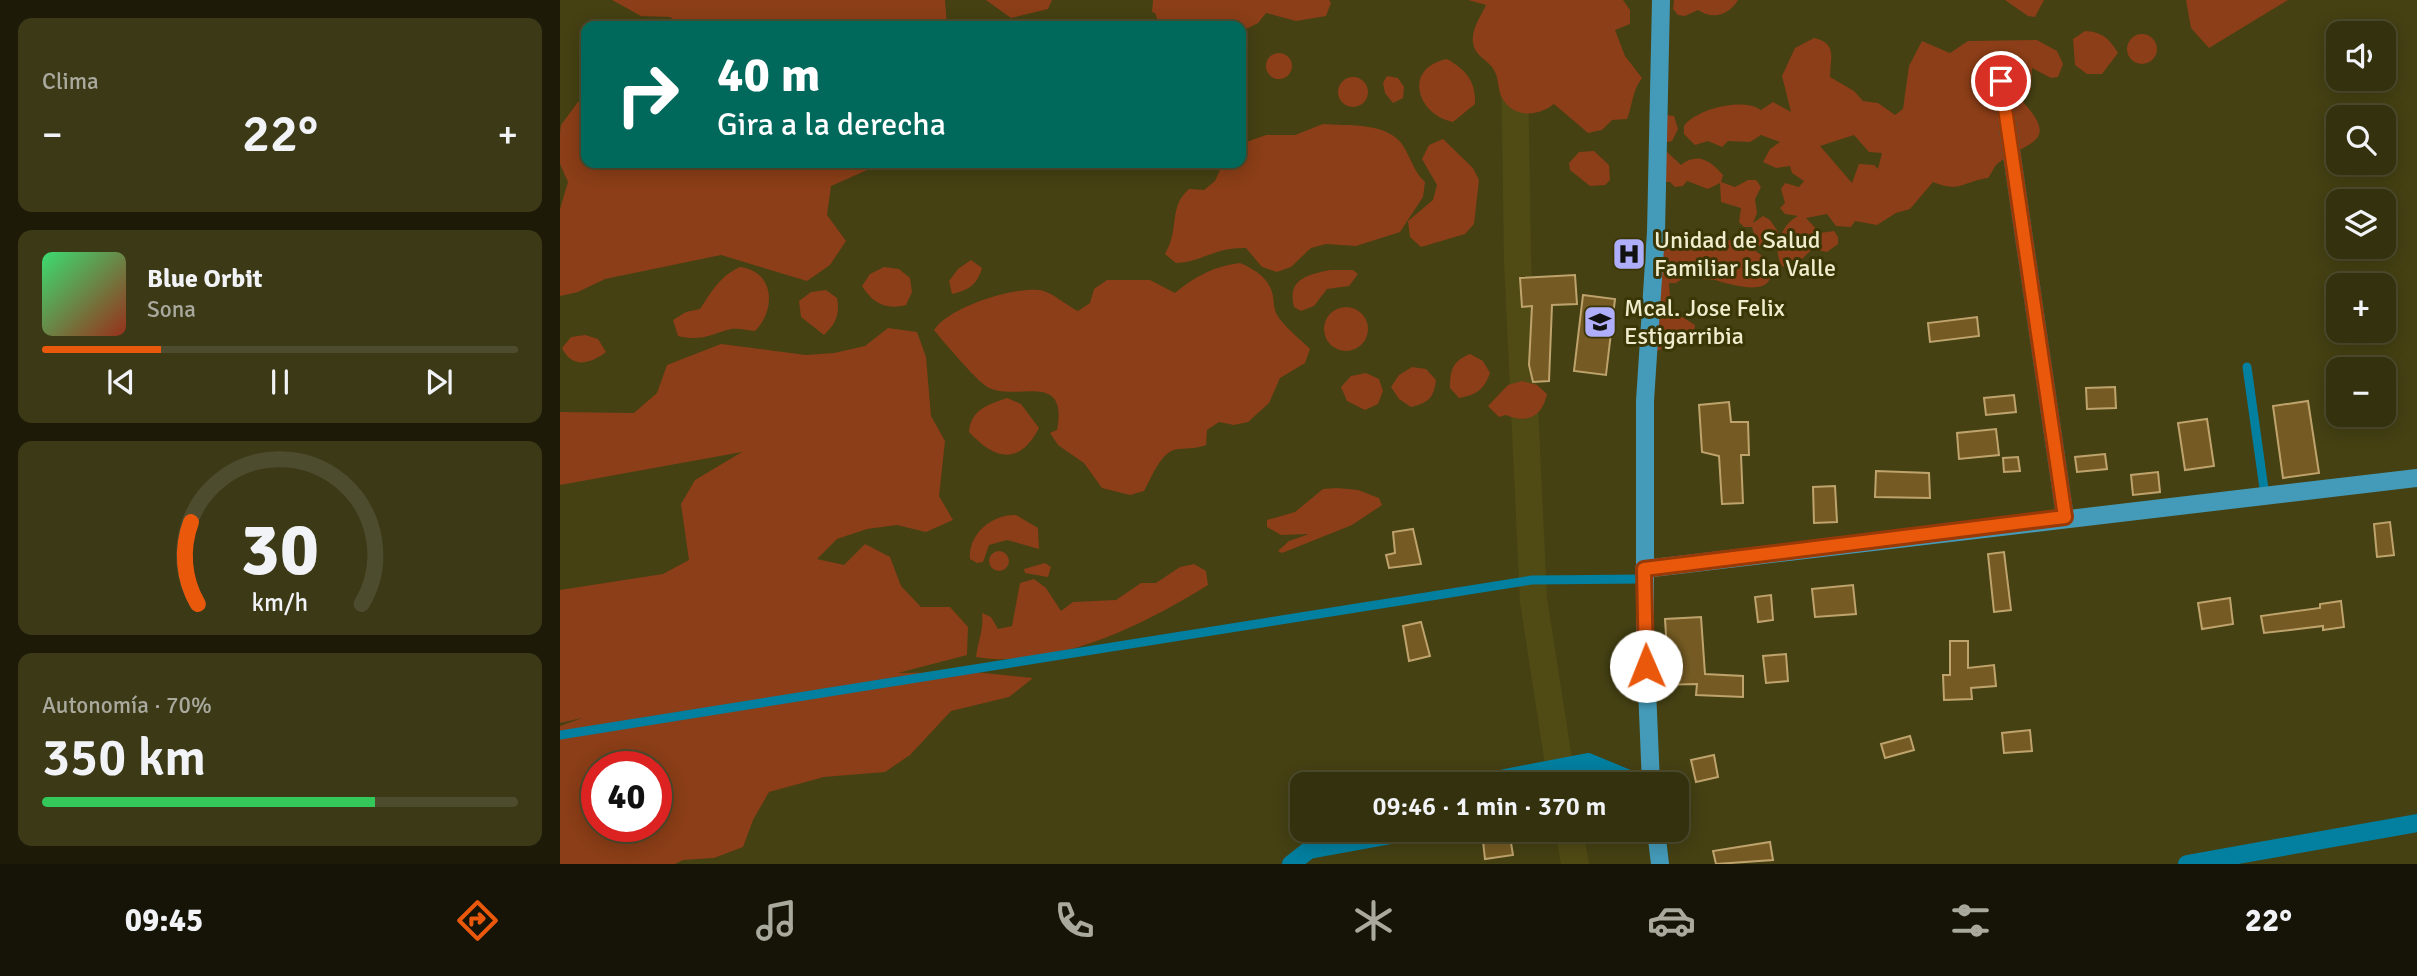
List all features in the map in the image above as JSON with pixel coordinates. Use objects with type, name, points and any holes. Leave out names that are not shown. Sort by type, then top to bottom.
[{"type":"street","points":[[1651,772],[1644,574],[1645,401],[1656,232],[1661,0]]},
{"type":"street","points":[[2001,81],[2065,517]]},
{"type":"street","points":[[1644,574],[2065,517],[2417,478]]},
{"type":"street","points":[[1536,772],[1588,762],[1612,772]]},
{"type":"street","points":[[2187,864],[2417,823]]},
{"type":"street","points":[[1291,864],[1309,850],[1353,842]]},
{"type":"street","points":[[1657,842],[1660,864]]},
{"type":"lane","points":[[2247,367],[2265,496]]},
{"type":"lane","points":[[560,735],[1532,580],[1644,574]]},
{"type":"shaded area","points":[[612,0],[945,0],[947,21],[675,21],[670,17],[641,16]]},
{"type":"shaded area","points":[[986,0],[1052,0],[1048,9],[1011,18]]},
{"type":"shaded area","points":[[1153,0],[1329,0],[1331,3],[1326,16],[1296,21],[1266,13],[1258,23],[1246,29],[1246,21],[1158,21],[1152,12]]},
{"type":"shaded area","points":[[1468,0],[1623,0],[1630,10],[1630,24],[1615,30],[1625,56],[1642,78],[1634,93],[1627,119],[1612,120],[1602,130],[1588,133],[1554,104],[1534,113],[1520,112],[1507,105],[1502,98],[1493,68],[1474,47],[1474,31],[1486,5]]},
{"type":"shaded area","points":[[1500,0],[1527,0],[1531,258],[1547,598],[1574,772],[1546,772],[1520,602],[1504,261]]},
{"type":"shaded area","points":[[1674,0],[1738,0],[1730,9],[1720,14],[1709,15],[1698,10],[1685,16],[1678,15],[1673,9]]},
{"type":"shaded area","points":[[2005,0],[2044,0],[2035,17],[2028,16]]},
{"type":"shaded area","points":[[2186,0],[2288,0],[2209,48],[2191,28]]},
{"type":"shaded area","points":[[2085,31],[2105,37],[2118,53],[2102,74],[2087,74],[2075,65],[2073,39]]},
{"type":"shaded area","points":[[2142,34],[2153,38],[2157,49],[2153,60],[2142,64],[2131,60],[2127,49],[2131,38]]},
{"type":"shaded area","points":[[1814,38],[1822,40],[1830,48],[1830,77],[1854,91],[1863,101],[1878,103],[1895,115],[1903,109],[1909,66],[1922,41],[1950,53],[1968,41],[2037,40],[2057,51],[2063,64],[2058,77],[2051,78],[2032,68],[2031,89],[2023,102],[2039,126],[2039,134],[2027,146],[1997,164],[1988,178],[1956,187],[1933,182],[1910,209],[1896,213],[1877,225],[1855,221],[1851,227],[1836,226],[1827,214],[1806,218],[1820,233],[1834,231],[1838,244],[1827,252],[1812,249],[1802,259],[1794,259],[1783,267],[1778,254],[1780,239],[1787,225],[1798,216],[1785,214],[1780,208],[1785,203],[1781,189],[1785,183],[1799,187],[1804,181],[1792,173],[1790,166],[1776,168],[1763,162],[1770,149],[1780,142],[1761,135],[1750,142],[1728,141],[1722,147],[1708,141],[1695,145],[1684,134],[1684,126],[1699,114],[1732,105],[1753,106],[1761,110],[1773,102],[1791,112],[1782,76],[1795,48]],"holes":[[[1854,135],[1869,152],[1882,153],[1878,169],[1874,165],[1859,164],[1852,183],[1820,146]]]},
{"type":"shaded area","points":[[1279,53],[1289,56],[1292,66],[1289,76],[1279,79],[1269,76],[1266,66],[1269,56]]},
{"type":"shaded area","points":[[1447,59],[1460,67],[1468,77],[1475,96],[1475,104],[1453,122],[1430,110],[1420,91],[1424,72],[1433,64]]},
{"type":"shaded area","points":[[1387,76],[1398,78],[1404,87],[1403,98],[1393,103],[1385,93],[1383,83]]},
{"type":"shaded area","points":[[1353,77],[1364,81],[1368,92],[1364,103],[1353,107],[1342,103],[1338,92],[1342,81]]},
{"type":"shaded area","points":[[581,101],[581,168],[872,168],[831,186],[827,215],[846,241],[830,265],[807,281],[721,255],[605,279],[578,292],[560,296],[560,209],[568,182],[560,164],[560,133],[561,125]]},
{"type":"shaded area","points":[[1666,115],[1674,116],[1678,129],[1672,141],[1663,143]]},
{"type":"shaded area","points":[[1323,124],[1355,125],[1377,129],[1395,137],[1425,182],[1423,197],[1400,232],[1356,246],[1326,244],[1311,248],[1291,267],[1277,272],[1262,267],[1246,248],[1225,250],[1176,263],[1165,254],[1172,236],[1178,203],[1189,189],[1204,190],[1215,181],[1221,168],[1246,168],[1246,142],[1266,135],[1295,135]]},
{"type":"shaded area","points":[[1443,139],[1473,168],[1479,180],[1474,224],[1465,234],[1421,247],[1410,237],[1408,221],[1433,200],[1437,185],[1422,159],[1429,145]]},
{"type":"shaded area","points":[[1665,150],[1681,165],[1698,158],[1708,162],[1723,175],[1721,182],[1735,187],[1748,180],[1756,180],[1761,187],[1755,199],[1757,213],[1753,223],[1763,216],[1770,220],[1778,232],[1776,239],[1764,247],[1757,245],[1752,227],[1744,227],[1739,222],[1741,208],[1721,202],[1720,183],[1708,189],[1687,181],[1683,186],[1675,187],[1670,182],[1662,182]]},
{"type":"shaded area","points":[[1594,151],[1609,165],[1610,180],[1605,185],[1590,186],[1570,170],[1569,163],[1579,152]]},
{"type":"shaded area","points":[[1685,233],[1729,240],[1747,246],[1769,264],[1771,275],[1768,282],[1752,287],[1688,275],[1676,283],[1669,283],[1671,310],[1695,325],[1694,333],[1655,352],[1664,236]]},
{"type":"shaded area","points":[[971,260],[982,268],[978,279],[963,291],[952,294],[949,281],[958,269]]},
{"type":"shaded area","points":[[1240,263],[1254,270],[1267,282],[1279,318],[1310,349],[1305,363],[1280,378],[1269,403],[1248,422],[1234,425],[1219,422],[1207,430],[1206,445],[1179,449],[1167,454],[1144,491],[1130,495],[1102,488],[1084,463],[1058,445],[1050,433],[1057,430],[1059,411],[1055,400],[1047,394],[997,391],[986,386],[934,330],[967,306],[998,295],[1027,290],[1044,291],[1078,311],[1090,303],[1094,289],[1107,280],[1150,280],[1175,293],[1205,273]]},
{"type":"shaded area","points":[[740,267],[760,276],[769,292],[767,312],[755,331],[734,329],[697,338],[678,336],[673,320],[686,312],[700,309],[722,279]]},
{"type":"shaded area","points":[[884,267],[899,269],[910,278],[912,292],[906,305],[893,307],[881,304],[862,286],[870,274]]},
{"type":"shaded area","points":[[1330,270],[1353,270],[1358,274],[1349,286],[1327,289],[1314,306],[1301,311],[1294,307],[1293,290],[1296,284],[1314,274]]},
{"type":"shaded area","points":[[826,290],[837,298],[838,309],[834,323],[824,335],[801,317],[799,301],[811,292]]},
{"type":"shaded area","points":[[1346,307],[1362,313],[1368,329],[1362,345],[1346,351],[1330,345],[1324,329],[1330,313]]},
{"type":"shaded area","points":[[888,328],[917,332],[926,357],[931,416],[945,441],[939,496],[953,520],[926,532],[897,525],[867,529],[837,539],[817,559],[844,565],[865,544],[890,557],[901,586],[921,607],[950,607],[968,627],[967,655],[898,673],[974,672],[1033,678],[1009,697],[951,711],[910,755],[885,772],[824,777],[769,792],[753,820],[743,847],[714,858],[683,860],[675,864],[560,864],[560,726],[582,718],[560,723],[560,590],[663,574],[689,560],[681,504],[695,480],[742,452],[560,485],[560,412],[634,413],[657,393],[667,365],[721,344],[806,355],[834,353],[865,346]]},
{"type":"shaded area","points":[[585,335],[598,339],[606,352],[588,362],[576,362],[566,355],[562,348],[571,337]]},
{"type":"shaded area","points":[[1470,354],[1483,361],[1490,373],[1479,391],[1459,398],[1450,388],[1452,371],[1456,363]]},
{"type":"shaded area","points":[[1412,367],[1426,369],[1436,380],[1429,399],[1411,407],[1399,399],[1391,387],[1399,375]]},
{"type":"shaded area","points":[[1366,373],[1379,379],[1383,391],[1378,404],[1365,410],[1347,401],[1341,387],[1351,376]]},
{"type":"shaded area","points":[[1522,381],[1537,385],[1547,394],[1545,402],[1537,413],[1527,418],[1506,415],[1499,417],[1488,406],[1508,385]]},
{"type":"shaded area","points":[[1007,398],[1021,404],[1039,428],[1023,449],[1006,455],[988,449],[969,432],[970,424],[977,413]]},
{"type":"shaded area","points":[[1323,489],[1358,490],[1379,498],[1382,505],[1352,525],[1282,553],[1278,551],[1289,541],[1309,534],[1281,535],[1267,527],[1267,520],[1295,512]]},
{"type":"shaded area","points":[[1016,515],[1038,528],[1039,549],[1007,540],[989,545],[983,562],[977,563],[970,559],[973,541],[983,527],[998,518]]},
{"type":"shaded area","points":[[995,551],[1003,551],[1009,561],[1003,571],[995,571],[989,565],[989,557]]},
{"type":"shaded area","points":[[1045,563],[1051,567],[1048,577],[1025,573],[1024,569]]},
{"type":"shaded area","points":[[1194,564],[1206,571],[1208,585],[1127,629],[1097,641],[1036,657],[976,657],[982,630],[982,613],[991,617],[998,629],[1012,626],[1020,583],[1034,579],[1046,588],[1061,611],[1073,602],[1116,600],[1141,583],[1156,583],[1180,567]]},
{"type":"shaded area","points":[[1557,842],[1585,842],[1589,864],[1561,864]]},
{"type":"building","points":[[1575,275],[1577,304],[1552,305],[1549,381],[1533,382],[1529,365],[1532,306],[1522,307],[1520,278]]},
{"type":"building","points":[[1583,295],[1615,299],[1606,375],[1574,371]]},
{"type":"building","points":[[1977,317],[1979,336],[1930,342],[1928,323]]},
{"type":"building","points":[[2115,387],[2116,408],[2087,409],[2086,388]]},
{"type":"building","points":[[2014,395],[2016,412],[1986,415],[1984,398]]},
{"type":"building","points":[[2308,401],[2319,473],[2283,478],[2273,406]]},
{"type":"building","points":[[1729,402],[1731,422],[1748,422],[1749,455],[1741,455],[1743,503],[1722,504],[1719,456],[1702,452],[1699,405]]},
{"type":"building","points":[[2207,419],[2214,466],[2185,470],[2178,423]]},
{"type":"building","points":[[1996,429],[1999,455],[1959,459],[1957,433]]},
{"type":"building","points":[[2105,454],[2107,469],[2077,472],[2075,457]]},
{"type":"building","points":[[2018,457],[2020,471],[2004,472],[2003,458]]},
{"type":"building","points":[[1876,471],[1929,473],[1930,498],[1875,497]]},
{"type":"building","points":[[2158,472],[2160,492],[2133,495],[2131,475]]},
{"type":"building","points":[[1835,486],[1837,522],[1814,523],[1813,487]]},
{"type":"building","points":[[2390,522],[2394,555],[2377,557],[2374,524]]},
{"type":"building","points":[[1413,529],[1421,564],[1389,568],[1386,555],[1395,553],[1393,532]]},
{"type":"building","points":[[2004,552],[2011,610],[1994,612],[1988,554]]},
{"type":"building","points":[[1853,585],[1856,614],[1815,617],[1812,589]]},
{"type":"building","points":[[1771,595],[1773,620],[1758,622],[1755,597]]},
{"type":"building","points":[[2230,598],[2233,624],[2202,629],[2198,603]]},
{"type":"building","points":[[2341,601],[2344,627],[2323,630],[2323,626],[2264,633],[2261,616],[2320,608],[2320,604]]},
{"type":"building","points":[[1701,617],[1705,674],[1743,676],[1743,697],[1696,695],[1697,684],[1658,685],[1658,668],[1668,667],[1665,619]]},
{"type":"building","points":[[1421,622],[1430,656],[1409,661],[1403,626]]},
{"type":"building","points":[[1950,641],[1968,641],[1968,668],[1994,665],[1996,686],[1971,688],[1972,699],[1944,700],[1943,675],[1950,675]]},
{"type":"building","points":[[1786,654],[1788,681],[1766,683],[1763,656]]},
{"type":"building","points":[[2030,730],[2032,751],[2004,753],[2002,733]]},
{"type":"building","points":[[1910,736],[1914,750],[1885,758],[1881,744]]},
{"type":"building","points":[[1714,755],[1718,777],[1696,782],[1691,760]]},
{"type":"building","points":[[1483,842],[1511,842],[1513,855],[1485,859]]},
{"type":"building","points":[[1770,842],[1773,860],[1716,864],[1713,851]]},
{"type":"place","name":"Unidad de Salud Familiar Isla Valle","points":[[1629,254]]},
{"type":"place","name":"Mcal. Jose Felix Estigarribia","points":[[1600,322]]},
{"type":"route","points":[[1646,666],[1644,569],[2065,517],[2001,81]]}]
